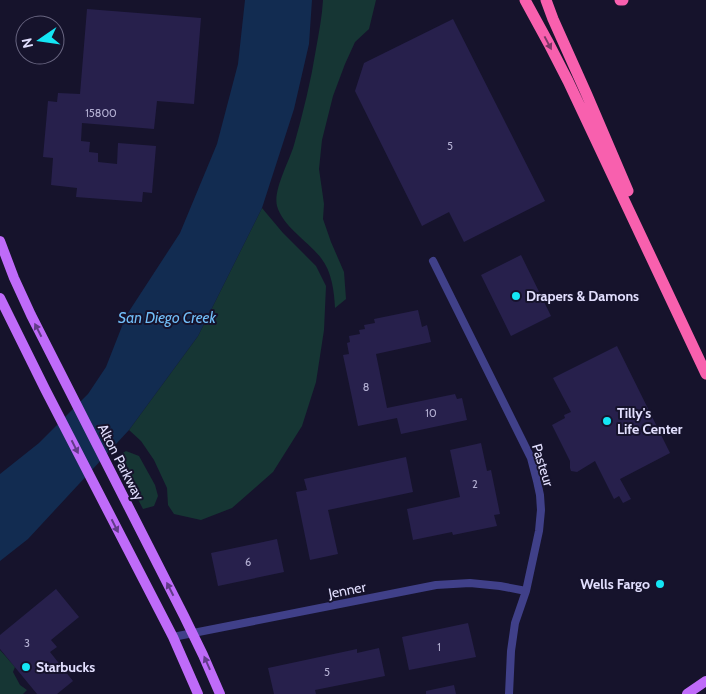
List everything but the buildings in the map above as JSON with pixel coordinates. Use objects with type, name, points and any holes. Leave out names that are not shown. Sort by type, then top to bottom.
[{"type":"highway","points":[[525,0],[568,82],[706,373]]},
{"type":"highway","points":[[546,0],[552,19],[591,104],[706,373]]},
{"type":"main road","name":"Alton Parkway","points":[[0,242],[30,315],[192,633],[220,694]]},
{"type":"main road","points":[[0,298],[173,637],[198,694]]},
{"type":"main road","points":[[687,694],[704,682]]},
{"type":"street","name":"Pasteur","points":[[433,261],[531,458],[537,481],[541,510],[540,531],[526,591],[516,623],[511,652],[509,694]]},
{"type":"street","name":"Jenner","points":[[173,637],[436,585],[470,583],[526,591]]},
{"type":"green space","points":[[323,0],[376,0],[369,29],[355,42],[345,64],[333,96],[322,140],[319,169],[324,204],[323,219],[344,272],[346,299],[335,308],[332,282],[325,263],[285,221],[280,214],[276,199],[279,184],[294,145],[312,73]]},
{"type":"green space","points":[[262,208],[283,233],[316,266],[326,286],[324,330],[316,382],[302,426],[273,472],[232,508],[201,520],[174,514],[168,505],[167,488],[154,460],[141,441],[129,430],[198,336]]},
{"type":"green space","points":[[126,451],[139,456],[155,485],[158,496],[154,506],[143,509],[116,457]]},
{"type":"green space","points":[[0,650],[15,667],[13,672],[20,685],[27,690],[23,694],[0,694]]},
{"type":"water","name":"San Diego Creek","points":[[245,0],[312,0],[309,44],[294,109],[262,208],[198,336],[129,430],[28,539],[0,561],[0,474],[39,443],[88,394],[106,367],[126,316],[180,233],[217,144],[238,64]]},
{"type":"place","name":"Drapers & Damons","points":[[516,296]]},
{"type":"place","name":"Tilly's Life Center","points":[[607,421]]},
{"type":"place","name":"Wells Fargo","points":[[660,584]]},
{"type":"place","name":"Starbucks","points":[[26,667]]}]
